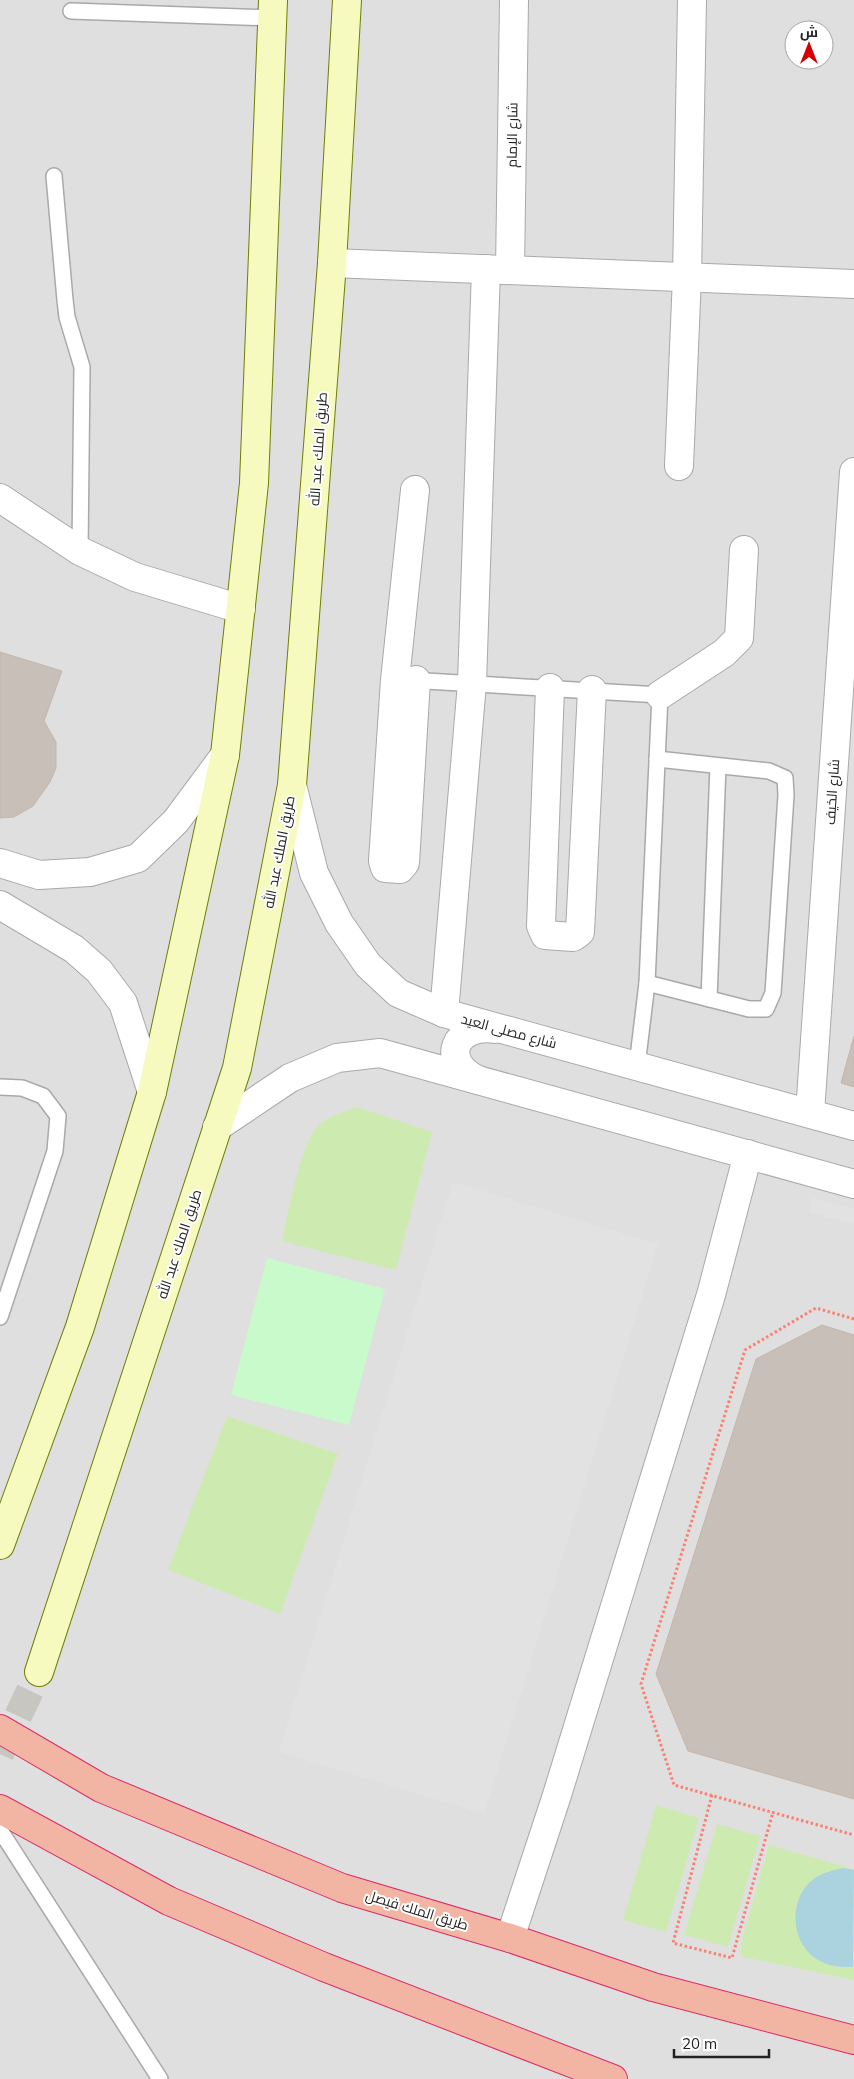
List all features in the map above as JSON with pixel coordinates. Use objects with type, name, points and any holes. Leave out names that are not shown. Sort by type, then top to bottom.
[{"type":"highway","name":"طريق الملك فيصل","points":[[0,1729],[102,1788],[342,1888],[510,1938],[653,1987],[847,2035]]},
{"type":"highway","points":[[0,1809],[169,1901],[324,1967],[612,2079]]},
{"type":"main road","name":"طريق الملك عبد الله","points":[[39,1672],[237,1068],[292,784],[332,263],[347,0]]},
{"type":"main road","points":[[0,1544],[80,1327],[152,1092],[225,754],[254,482],[273,9]]},
{"type":"street","name":"شارع الإمام","points":[[444,1013],[472,683],[514,0]]},
{"type":"street","points":[[680,466],[687,277],[692,0]]},
{"type":"street","points":[[332,263],[854,284]]},
{"type":"street","name":"شارع الخيف","points":[[810,1113],[854,472]]},
{"type":"street","points":[[406,680],[383,861],[385,868],[400,869],[405,864],[406,680],[415,490]]},
{"type":"street","points":[[0,498],[80,552],[135,577],[241,609]]},
{"type":"street","points":[[660,695],[724,653],[739,638],[744,550]]},
{"type":"street","points":[[550,688],[541,926],[545,935],[573,937],[580,932],[592,690]]},
{"type":"street","points":[[0,863],[39,874],[90,872],[138,858],[176,821],[225,754]]},
{"type":"street","name":"شارع مصلى العيد","points":[[292,784],[314,874],[339,924],[368,965],[398,993],[444,1013],[854,1126]]},
{"type":"street","points":[[0,905],[74,949],[99,971],[123,1003],[152,1092]]},
{"type":"street","points":[[483,1082],[466,1074],[460,1067],[456,1058],[456,1047],[460,1038],[468,1031],[477,1028],[504,1030]]},
{"type":"street","points":[[217,1126],[290,1078],[337,1058],[380,1053],[854,1184]]},
{"type":"street","points":[[510,1938],[557,1795],[688,1369],[710,1296],[748,1154]]},
{"type":"lane","points":[[71,10],[273,9]]},
{"type":"lane","points":[[54,176],[64,300],[67,317],[82,367],[80,552]]},
{"type":"lane","points":[[406,680],[660,695],[647,983],[637,1066]]},
{"type":"lane","points":[[647,983],[749,1009],[766,1009],[773,993],[786,795],[784,778],[769,771],[657,759]]},
{"type":"lane","points":[[709,999],[718,766]]},
{"type":"lane","points":[[0,1087],[22,1088],[43,1096],[58,1116],[55,1151],[0,1317]]},
{"type":"lane","points":[[0,1830],[160,2079]]},
{"type":"path","points":[[854,1319],[816,1308],[745,1350],[640,1684],[674,1785],[854,1835]]},
{"type":"path","points":[[712,1795],[673,1943],[732,1958],[773,1812]]},
{"type":"shaded area","points":[[0,0],[854,0],[854,2079],[0,2079]]},
{"type":"shaded area","points":[[453,1182],[658,1244],[484,1814],[279,1752]]},
{"type":"shaded area","points":[[813,1198],[854,1209],[854,1224],[809,1212]]},
{"type":"green space","points":[[357,1107],[432,1132],[396,1270],[282,1241],[295,1182],[310,1137],[324,1121]]},
{"type":"green space","points":[[267,1258],[385,1289],[349,1425],[231,1395]]},
{"type":"green space","points":[[227,1416],[338,1454],[280,1614],[168,1570]]},
{"type":"green space","points":[[656,1805],[699,1818],[666,1932],[623,1920]]},
{"type":"green space","points":[[717,1824],[760,1836],[728,1947],[684,1935]]},
{"type":"green space","points":[[769,1845],[854,1869],[844,1868],[803,1891],[796,1906],[795,1922],[821,1962],[836,1967],[854,1966],[854,1980],[744,1957],[740,1953],[741,1943]]},
{"type":"water","points":[[844,1868],[854,1870],[853,1967],[830,1965],[811,1955],[803,1946],[798,1935],[796,1922],[799,1898],[806,1887],[822,1874]]},
{"type":"building","points":[[0,652],[62,671],[44,721],[56,742],[56,768],[50,782],[33,806],[14,817],[0,818]]},
{"type":"building","points":[[854,1036],[854,1087],[841,1083]]},
{"type":"building","points":[[822,1325],[854,1335],[854,1799],[688,1751],[656,1674],[756,1359]]},
{"type":"tunnel","points":[[0,1754],[39,1672]]}]
